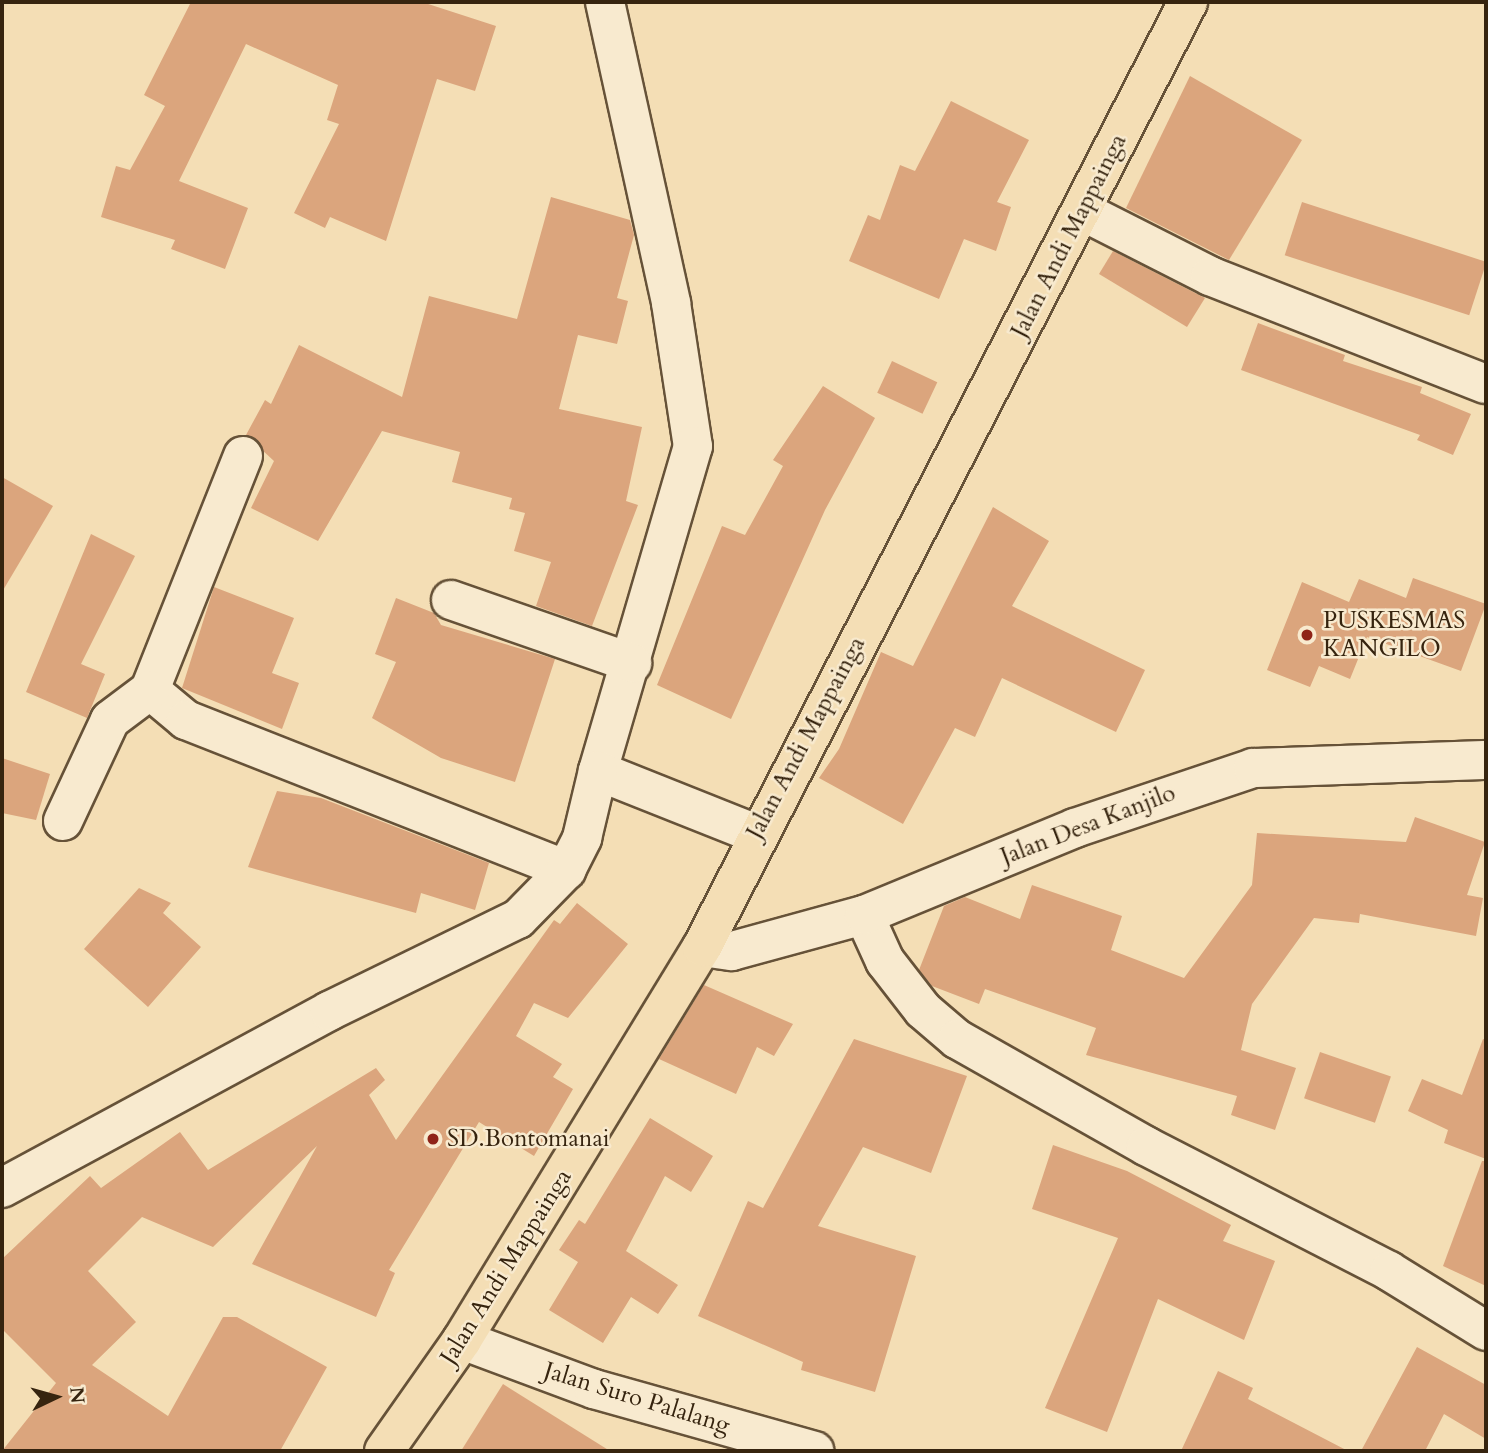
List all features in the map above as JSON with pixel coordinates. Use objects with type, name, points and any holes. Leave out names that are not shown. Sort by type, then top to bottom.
[{"type":"main road","name":"Jalan Andi Mappainga","points":[[384,1451],[462,1340],[702,947],[756,834],[1082,211],[1188,2]]},
{"type":"street","points":[[2,1188],[329,1010],[518,919],[566,870],[582,838],[598,771],[632,663],[693,446],[671,303],[605,2]]},
{"type":"street","points":[[1082,211],[1210,276],[1486,384]]},
{"type":"street","points":[[63,821],[110,720],[150,690],[243,456]]},
{"type":"street","points":[[451,600],[632,663]]},
{"type":"street","points":[[150,690],[186,720],[566,870]]},
{"type":"street","name":"Jalan Desa Kanjilo","points":[[702,947],[733,951],[864,915],[1074,828],[1253,768],[1486,760]]},
{"type":"street","points":[[598,771],[756,834]]},
{"type":"street","points":[[864,915],[885,961],[923,1010],[957,1039],[1146,1146],[1389,1271],[1486,1331]]},
{"type":"street","name":"Jalan Suro Palalang","points":[[462,1340],[594,1389],[814,1451]]},
{"type":"building","points":[[191,2],[422,2],[496,26],[475,91],[437,79],[386,241],[330,217],[325,228],[294,213],[339,124],[327,120],[338,85],[246,44],[179,181],[248,208],[225,269],[171,249],[175,240],[101,217],[116,166],[130,170],[165,106],[144,95]]},
{"type":"building","points":[[1190,76],[1302,140],[1229,260],[1126,208]]},
{"type":"building","points":[[951,101],[1029,140],[997,202],[1011,207],[996,251],[964,239],[939,299],[849,261],[868,215],[880,220],[900,165],[915,171]]},
{"type":"building","points":[[551,197],[630,220],[634,235],[617,298],[628,301],[617,344],[578,335],[559,409],[642,427],[626,501],[638,505],[592,626],[536,606],[551,562],[514,551],[525,513],[509,509],[512,498],[452,482],[460,452],[382,431],[318,541],[251,508],[274,461],[246,435],[265,400],[271,404],[299,345],[402,397],[429,296],[517,319]]},
{"type":"building","points":[[1302,202],[1486,262],[1469,315],[1285,255]]},
{"type":"building","points":[[1113,251],[1205,298],[1187,327],[1099,274]]},
{"type":"building","points":[[1258,323],[1345,355],[1343,361],[1422,387],[1420,393],[1471,414],[1453,455],[1417,440],[1420,435],[1241,370]]},
{"type":"building","points":[[892,361],[937,382],[923,414],[877,393]]},
{"type":"building","points":[[823,386],[875,418],[825,510],[731,719],[657,685],[722,526],[745,535],[783,466],[773,460]]},
{"type":"building","points":[[2,477],[53,506],[2,592]]},
{"type":"building","points":[[993,507],[1049,541],[1012,606],[1145,670],[1116,732],[1002,678],[975,737],[955,728],[903,824],[819,778],[839,749],[881,652],[913,666]]},
{"type":"building","points":[[91,534],[135,556],[81,664],[105,674],[87,718],[26,692]]},
{"type":"building","points":[[1413,578],[1486,604],[1461,671],[1367,637],[1350,679],[1319,666],[1310,687],[1267,670],[1302,582],[1349,602],[1359,579],[1406,598]]},
{"type":"building","points":[[214,587],[294,618],[272,673],[299,683],[282,729],[182,688]]},
{"type":"building","points":[[396,598],[434,613],[441,625],[555,659],[515,782],[441,758],[372,718],[396,662],[375,654]]},
{"type":"building","points":[[2,758],[50,774],[36,820],[2,813]]},
{"type":"building","points":[[277,791],[321,798],[489,863],[475,910],[421,893],[416,913],[248,867]]},
{"type":"building","points":[[1415,817],[1485,842],[1467,895],[1483,898],[1476,936],[1360,914],[1359,923],[1314,918],[1252,1004],[1241,1050],[1296,1068],[1275,1130],[1231,1115],[1237,1096],[1086,1055],[1096,1028],[985,989],[979,1004],[932,986],[919,970],[944,906],[965,897],[1020,919],[1032,885],[1122,916],[1111,950],[1184,978],[1252,885],[1257,833],[1406,842]]},
{"type":"building","points":[[139,888],[171,903],[163,913],[201,947],[148,1007],[84,949]]},
{"type":"building","points":[[577,903],[628,944],[568,1018],[534,1003],[516,1036],[562,1064],[553,1077],[573,1089],[534,1156],[479,1122],[389,1270],[395,1273],[376,1317],[252,1264],[317,1146],[213,1247],[142,1217],[88,1271],[136,1322],[92,1365],[168,1416],[223,1317],[237,1317],[327,1367],[280,1451],[2,1451],[56,1383],[2,1329],[2,1259],[90,1176],[101,1188],[180,1132],[208,1170],[376,1068],[385,1080],[369,1095],[396,1140],[554,920],[560,924]]},
{"type":"building","points":[[704,985],[793,1024],[774,1056],[757,1047],[736,1094],[659,1059]]},
{"type":"building","points":[[854,1039],[967,1076],[931,1173],[863,1147],[818,1226],[916,1256],[875,1392],[801,1370],[803,1362],[698,1316],[748,1201],[763,1208]]},
{"type":"building","points":[[1483,1039],[1486,1040],[1486,1159],[1444,1143],[1448,1130],[1408,1111],[1422,1079],[1462,1095]]},
{"type":"building","points":[[1320,1052],[1391,1076],[1375,1123],[1304,1098]]},
{"type":"building","points":[[650,1118],[713,1156],[691,1192],[665,1176],[626,1251],[678,1285],[658,1314],[631,1297],[603,1343],[549,1310],[578,1262],[559,1250],[579,1220],[585,1224]]},
{"type":"building","points":[[1053,1145],[1127,1171],[1231,1225],[1223,1241],[1275,1261],[1244,1340],[1158,1299],[1107,1432],[1045,1408],[1118,1238],[1032,1209]]},
{"type":"building","points":[[1482,1161],[1486,1161],[1486,1286],[1443,1266]]},
{"type":"building","points":[[1417,1347],[1486,1385],[1486,1439],[1444,1414],[1425,1451],[1361,1451]]},
{"type":"building","points":[[1218,1371],[1253,1388],[1248,1399],[1348,1451],[1181,1451]]},
{"type":"building","points":[[503,1384],[610,1451],[461,1451]]},
{"type":"place","name":"PUSKESMAS KANGILO","points":[[1307,635]]},
{"type":"place","name":"SD.Bontomanai","points":[[433,1139]]}]
